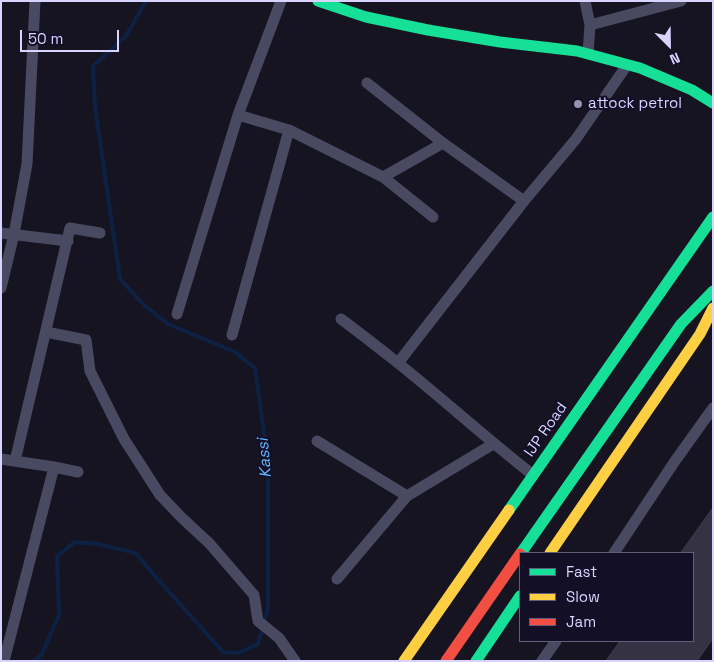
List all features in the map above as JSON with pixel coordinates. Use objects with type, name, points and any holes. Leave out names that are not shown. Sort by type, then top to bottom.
[{"type":"main road","points":[[318,1],[366,17],[428,30],[500,42],[577,51],[640,68],[692,90],[713,103]]},
{"type":"main road","name":"IJP Road","points":[[404,661],[713,217]]},
{"type":"main road","points":[[521,552],[681,324],[713,290]]},
{"type":"main road","points":[[551,552],[700,334],[713,308]]},
{"type":"main road","points":[[446,661],[519,555]]},
{"type":"main road","points":[[476,661],[519,597]]},
{"type":"street","points":[[1,288],[14,234],[27,164],[35,1]]},
{"type":"street","points":[[177,314],[238,115],[281,1]]},
{"type":"street","points":[[585,1],[590,25],[588,54]]},
{"type":"street","points":[[590,25],[681,1]]},
{"type":"street","points":[[398,363],[524,201],[576,140],[627,65]]},
{"type":"street","points":[[367,83],[443,143],[524,201]]},
{"type":"street","points":[[238,115],[289,130],[383,177],[433,217]]},
{"type":"street","points":[[232,335],[289,130]]},
{"type":"street","points":[[383,177],[443,143]]},
{"type":"street","points":[[15,461],[70,228],[100,233]]},
{"type":"street","points":[[1,233],[68,241]]},
{"type":"street","points":[[341,318],[533,475]]},
{"type":"street","points":[[46,332],[86,340],[90,371],[124,439],[160,495],[209,543],[254,595],[258,621],[279,638],[295,661]]},
{"type":"street","points":[[615,552],[675,460],[713,408]]},
{"type":"street","points":[[317,441],[407,496]]},
{"type":"street","points":[[337,579],[407,496],[493,444]]},
{"type":"street","points":[[1,458],[54,466],[78,472]]},
{"type":"street","points":[[4,661],[54,466]]},
{"type":"street","points":[[542,661],[555,642]]},
{"type":"building","points":[[713,508],[713,638],[697,661],[606,661],[619,642],[694,642],[694,552],[682,552]]},
{"type":"waterway","name":"Kassi","points":[[34,661],[42,654],[59,615],[57,556],[75,542],[97,544],[136,553],[223,652],[239,653],[258,644],[268,609],[268,462],[255,368],[235,352],[168,324],[145,306],[120,279],[95,107],[93,66],[126,36],[146,1]]},
{"type":"traffic: fast","points":[[318,1],[366,17],[428,30],[500,42],[577,51],[640,68],[692,90],[713,103]]},
{"type":"traffic: fast","points":[[509,510],[713,217]]},
{"type":"traffic: fast","points":[[522,552],[681,324],[713,291]]},
{"type":"traffic: fast","points":[[476,661],[519,597]]},
{"type":"traffic: slow","points":[[551,552],[700,334],[713,308]]},
{"type":"traffic: slow","points":[[404,661],[509,510]]},
{"type":"traffic: jam","points":[[446,661],[519,555]]},
{"type":"place","name":"attock petrol","points":[[578,104]]}]
